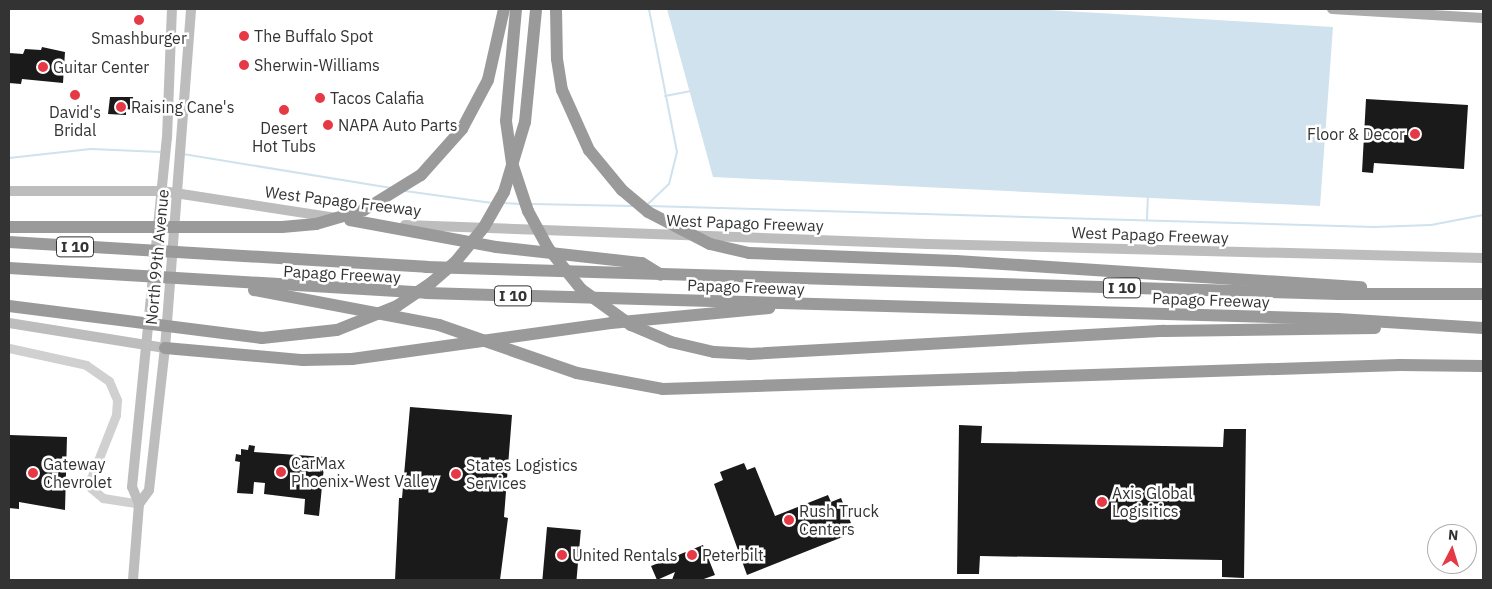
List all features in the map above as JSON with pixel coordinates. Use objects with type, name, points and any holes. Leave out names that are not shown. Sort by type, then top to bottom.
[{"type":"highway","points":[[9,227],[282,227],[344,217],[409,184],[453,142],[488,80],[504,9]]},
{"type":"highway","points":[[516,9],[506,104],[508,140],[528,211],[568,276],[596,302],[631,325],[683,346],[749,354],[1164,331],[1338,331],[1419,325]]},
{"type":"highway","points":[[9,306],[246,337],[297,336],[366,321],[431,283],[484,227],[510,178],[528,105],[536,9]]},
{"type":"highway","points":[[556,9],[557,59],[562,90],[589,150],[622,190],[676,229],[728,249],[780,254],[982,262],[1421,293]]},
{"type":"highway","points":[[350,220],[496,247],[642,262],[660,275]]},
{"type":"highway","name":"Papago Freeway","points":[[9,242],[186,255],[660,275],[1339,294],[1483,294]]},
{"type":"highway","name":"Papago Freeway","points":[[9,268],[242,285],[783,304],[1338,319],[1483,328]]},
{"type":"highway","points":[[242,285],[271,296],[407,318],[462,332],[611,382],[693,390],[1400,365],[1483,366]]},
{"type":"highway","points":[[165,348],[303,360],[352,359],[611,323],[753,313],[783,304]]},
{"type":"main road","name":"North 99th Avenue","points":[[133,580],[139,504],[132,486],[165,166],[172,9]]},
{"type":"main road","name":"North 99th Avenue","points":[[139,504],[149,490],[165,348],[191,9]]},
{"type":"main road","points":[[1332,9],[1483,18]]},
{"type":"main road","name":"West Papago Freeway","points":[[9,192],[162,191],[350,220],[450,229],[1483,258]]},
{"type":"main road","points":[[9,323],[165,348]]},
{"type":"street","points":[[9,348],[86,365],[109,381],[117,400],[116,415],[91,478],[91,488],[103,498],[139,504]]},
{"type":"water","points":[[667,9],[1031,9],[1333,27],[1320,206],[713,177]]},
{"type":"building","name":"Guitar Center","points":[[42,47],[65,52],[63,83],[22,79],[21,84],[9,83],[9,53],[23,54],[25,49],[41,50]]},
{"type":"building","name":"Raising Cane's","points":[[110,97],[133,97],[134,110],[126,109],[126,115],[108,114]]},
{"type":"building","name":"Floor & Decor","points":[[1366,99],[1468,105],[1464,169],[1374,163],[1373,173],[1362,172]]},
{"type":"building","name":"States Logistics Services","points":[[410,407],[512,415],[504,517],[508,518],[500,580],[395,580],[399,498],[402,498]]},
{"type":"building","name":"Axis Global Logisitics","points":[[959,425],[982,426],[981,443],[1223,447],[1224,429],[1246,429],[1244,578],[1222,577],[1222,560],[980,556],[979,574],[957,574]]},
{"type":"building","name":"Gateway Chevrolet","points":[[10,435],[67,437],[65,510],[19,502],[19,509],[9,508]]},
{"type":"building","name":"CarMax Phoenix-West Valley","points":[[249,445],[255,446],[254,452],[325,457],[319,516],[304,514],[305,499],[264,494],[265,483],[254,482],[253,494],[237,493],[240,462],[235,461],[236,454],[241,455],[241,449],[248,450]]},
{"type":"building","name":"Rush Truck Centers","points":[[744,463],[747,470],[755,467],[775,516],[828,495],[831,502],[841,498],[851,523],[841,527],[845,536],[747,575],[714,484],[723,480],[720,472]]},
{"type":"building","name":"United Rentals","points":[[547,527],[581,530],[576,580],[542,580]]},
{"type":"building","name":"Peterbilt","points":[[703,545],[715,575],[701,580],[672,580],[675,572],[657,580],[651,566]]},
{"type":"waterway","points":[[647,205],[669,184],[677,152],[649,9]]},
{"type":"waterway","points":[[665,96],[690,91]]},
{"type":"waterway","points":[[9,158],[91,149],[161,152]]},
{"type":"waterway","points":[[183,154],[391,188]]},
{"type":"waterway","points":[[405,191],[492,203]]},
{"type":"waterway","points":[[1147,220],[1148,195]]},
{"type":"waterway","points":[[504,203],[520,204]]},
{"type":"waterway","points":[[532,204],[632,206]]},
{"type":"waterway","points":[[649,206],[1374,227],[1431,225],[1483,215]]},
{"type":"place","name":"Smashburger","points":[[139,20]]},
{"type":"place","name":"The Buffalo Spot","points":[[244,36]]},
{"type":"place","name":"Sherwin-Williams","points":[[244,65]]},
{"type":"place","name":"Guitar Center","points":[[43,67]]},
{"type":"place","name":"David's Bridal","points":[[75,95]]},
{"type":"place","name":"Tacos Calafia","points":[[320,98]]},
{"type":"place","name":"Raising Cane's","points":[[121,107]]},
{"type":"place","name":"Desert Hot Tubs","points":[[284,110]]},
{"type":"place","name":"NAPA Auto Parts","points":[[328,125]]},
{"type":"place","name":"Floor & Decor","points":[[1415,134]]},
{"type":"place","name":"CarMax Phoenix-West Valley","points":[[281,472]]},
{"type":"place","name":"Gateway Chevrolet","points":[[33,473]]},
{"type":"place","name":"States Logistics Services","points":[[456,474]]},
{"type":"place","name":"Axis Global Logisitics","points":[[1102,502]]},
{"type":"place","name":"Rush Truck Centers","points":[[789,520]]},
{"type":"place","name":"United Rentals","points":[[562,555]]},
{"type":"place","name":"Peterbilt","points":[[692,555]]}]
